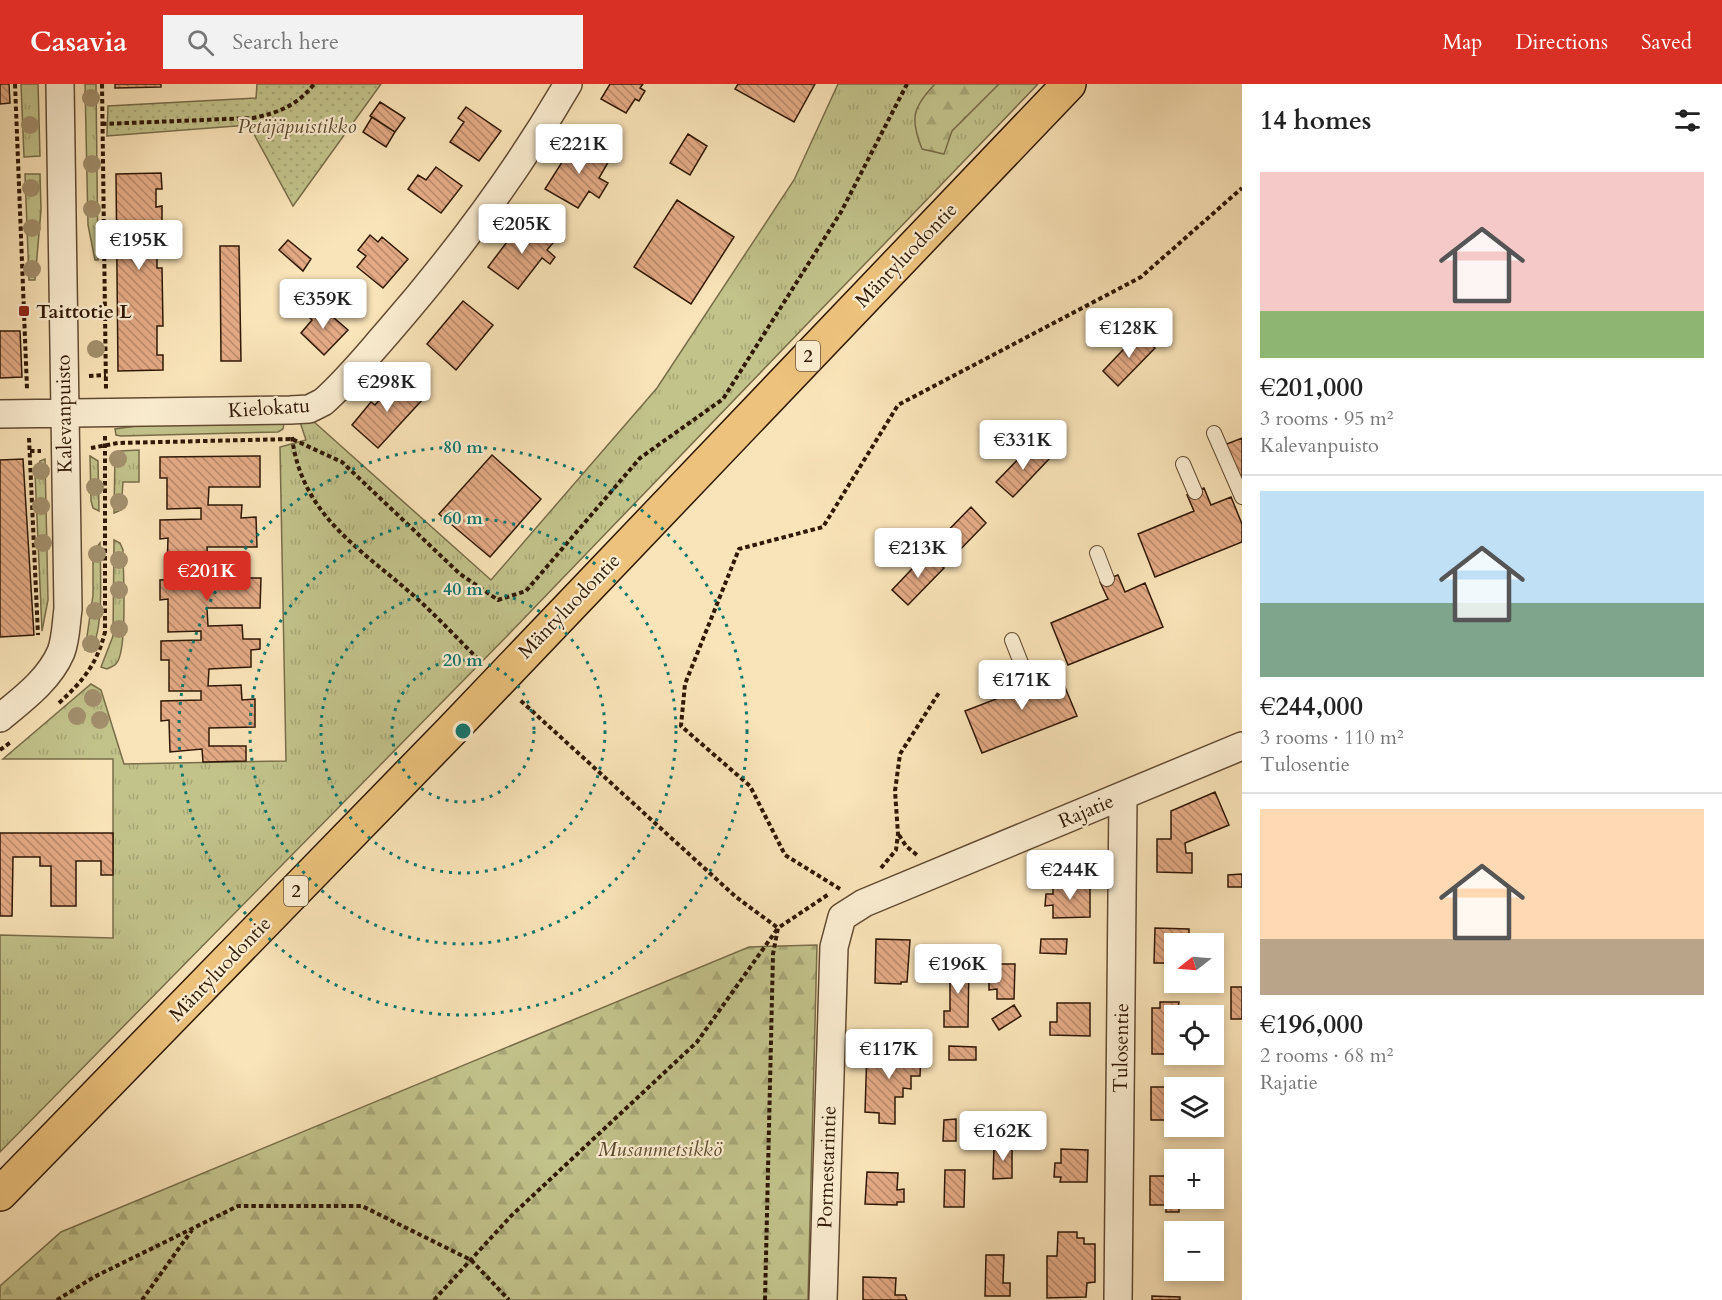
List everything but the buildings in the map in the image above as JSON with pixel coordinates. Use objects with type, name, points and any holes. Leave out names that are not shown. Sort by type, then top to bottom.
[{"type":"highway","name":"Mäntyluodontie","points":[[0,1194],[43,1152],[1069,84]]},
{"type":"highway","name":"Mäntyluodontie","points":[[0,1203],[43,1152]]},
{"type":"street","name":"Kalevanpuisto","points":[[0,718],[33,692],[62,650],[68,609],[60,84]]},
{"type":"street","name":"Kielokatu","points":[[0,414],[290,410],[309,409],[323,402],[336,391],[424,290],[481,214],[548,118],[568,84]]},
{"type":"street","name":"Rajatie","points":[[857,893],[1123,796],[1242,747]]},
{"type":"street","name":"Tulosentie","points":[[1118,1300],[1123,796]]},
{"type":"street","name":"Pormestarintie","points":[[823,1300],[834,947],[843,917],[857,893]]},
{"type":"lane","points":[[1214,433],[1242,497]]},
{"type":"lane","points":[[1183,464],[1196,492]]},
{"type":"lane","points":[[1097,553],[1107,579]]},
{"type":"lane","points":[[1012,640],[1023,668]]},
{"type":"path","points":[[102,124],[253,118],[274,114],[296,103],[314,84]]},
{"type":"path","points":[[30,451],[105,448],[118,443],[292,439],[342,462],[460,574],[498,600],[526,591],[640,458],[723,399],[841,212],[907,84]]},
{"type":"path","points":[[857,893],[840,889],[785,855],[750,786],[681,726],[685,684],[739,549],[823,527],[898,405],[1141,278],[1242,188]]},
{"type":"path","points":[[290,410],[292,439],[303,479],[324,515],[369,561],[422,603],[484,665]]},
{"type":"path","points":[[881,869],[896,849],[898,834],[895,791],[900,754],[940,691]]},
{"type":"path","points":[[513,693],[736,897],[778,928]]},
{"type":"path","points":[[898,834],[906,846],[917,855]]},
{"type":"path","points":[[908,859],[927,851]]},
{"type":"path","points":[[870,874],[890,866]]},
{"type":"path","points":[[434,1300],[511,1216],[697,1042],[778,928],[823,896],[840,889]]},
{"type":"path","points":[[765,1300],[773,954],[778,928]]},
{"type":"path","points":[[57,1300],[94,1277],[238,1206],[362,1206],[471,1260],[509,1300]]},
{"type":"path","points":[[142,1300],[194,1228]]},
{"type":"green space","points":[[21,84],[38,84],[40,156],[24,157]]},
{"type":"green space","points":[[85,84],[96,84],[98,260],[95,260],[88,225]]},
{"type":"green space","name":"Petäjäpuistikko","points":[[257,84],[381,84],[293,206],[249,125],[107,136],[108,106],[256,98]]},
{"type":"green space","points":[[838,84],[1038,84],[509,634],[0,1152],[0,935],[113,938],[113,759],[3,759],[91,684],[101,690],[124,764],[286,761],[280,447],[306,440],[300,422],[313,421],[491,580],[657,388],[794,180]]},
{"type":"green space","points":[[935,84],[999,84],[952,131],[944,154],[922,149],[916,130],[915,114],[927,92]]},
{"type":"green space","points":[[25,174],[40,174],[41,210],[35,280],[29,280]]},
{"type":"green space","points":[[284,423],[283,429],[278,432],[121,436],[116,435],[115,429],[150,424]]},
{"type":"green space","points":[[139,450],[139,482],[123,482],[121,510],[114,513],[115,455],[120,451]]},
{"type":"green space","points":[[90,456],[98,461],[99,511],[93,508],[91,501]]},
{"type":"green space","points":[[45,459],[48,600],[42,631],[35,473],[40,461]]},
{"type":"green space","points":[[114,540],[120,543],[123,550],[123,628],[120,656],[114,666],[107,669],[101,667],[113,636]]},
{"type":"green space","points":[[100,543],[100,617],[94,644],[89,651],[85,650],[93,595],[93,552]]},
{"type":"green space","name":"Musanmetsikkö","points":[[817,945],[808,1300],[0,1300],[0,1286],[61,1232],[749,947]]},
{"type":"place","name":"Taittotie L","points":[[24,311]]}]
